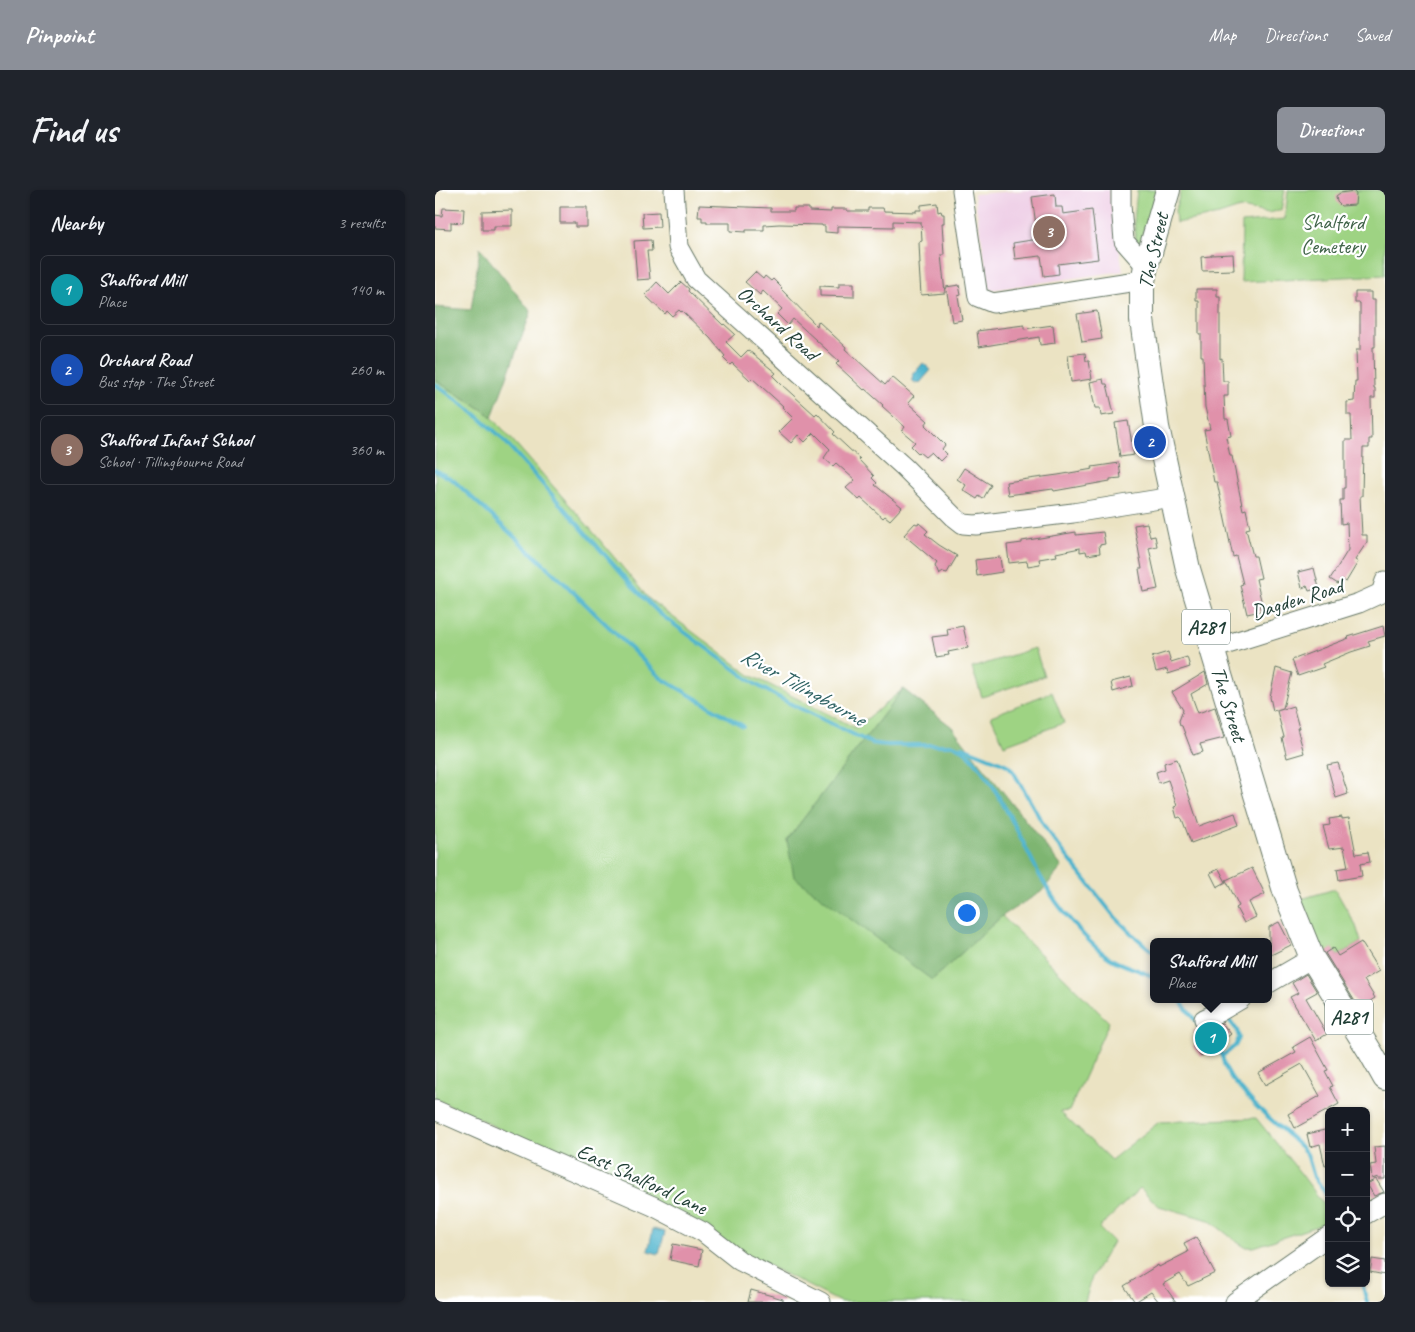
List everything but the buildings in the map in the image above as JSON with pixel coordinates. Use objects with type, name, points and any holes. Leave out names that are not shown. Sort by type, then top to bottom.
[{"type":"main road","name":"The Street","points":[[1168,190],[1144,273],[1142,320],[1157,427],[1188,569],[1285,891],[1313,958],[1385,1078]]},
{"type":"street","name":"Orchard Road","points":[[674,190],[678,247],[695,279],[904,467],[963,524],[976,525],[1073,513],[1172,497]]},
{"type":"street","points":[[962,190],[978,296],[993,303],[1144,273],[1125,241],[1121,190]]},
{"type":"street","name":"Dagden Road","points":[[1212,649],[1359,604],[1381,593],[1385,581]]},
{"type":"street","points":[[1272,981],[1313,958]]},
{"type":"street","points":[[1204,1018],[1234,1003]]},
{"type":"street","name":"East Shalford Lane","points":[[435,1110],[653,1206],[703,1232],[740,1261],[821,1302]]},
{"type":"street","points":[[1370,1212],[1385,1203]]},
{"type":"street","points":[[1235,1302],[1325,1239]]},
{"type":"shaded area","points":[[1028,190],[1109,190],[1123,271],[990,290],[974,194]]},
{"type":"green space","points":[[1137,190],[1157,190],[1137,250],[1134,221]]},
{"type":"green space","points":[[1181,190],[1285,190],[1281,210],[1269,213],[1240,208],[1219,215],[1176,223],[1175,210]]},
{"type":"green space","name":"Shalford Cemetery","points":[[1288,190],[1385,190],[1385,275],[1241,282],[1242,223],[1285,219]]},
{"type":"green space","points":[[480,248],[531,312],[492,417],[435,380],[435,307],[471,310]]},
{"type":"green space","points":[[435,380],[492,417],[583,520],[649,599],[750,675],[856,728],[903,689],[787,840],[932,980],[1002,916],[1109,1022],[1069,1111],[1060,1112],[1111,1160],[1159,1122],[1256,1118],[1322,1202],[1325,1207],[1325,1223],[1254,1247],[1245,1247],[1209,1220],[1159,1206],[1140,1188],[1099,1228],[1113,1242],[1092,1277],[1085,1302],[840,1302],[470,1114],[435,1099]]},
{"type":"green space","points":[[1035,648],[1044,676],[982,697],[972,668]]},
{"type":"green space","points":[[903,689],[952,727],[1062,867],[1041,892],[1002,916],[932,980],[794,877],[787,840]]},
{"type":"green space","points":[[1052,692],[1064,723],[1004,745],[991,716]]},
{"type":"green space","points":[[1335,889],[1356,926],[1361,942],[1338,956],[1333,949],[1322,955],[1298,900]]},
{"type":"water","points":[[923,363],[931,370],[919,384],[915,383],[912,380],[914,378],[912,376]]},
{"type":"water","points":[[653,1229],[665,1232],[659,1254],[648,1251]]},
{"type":"waterway","name":"River Tillingbourne","points":[[435,384],[474,413],[501,437],[635,589],[660,614],[755,684],[787,702],[871,743],[885,745],[953,745],[965,751],[990,782],[1014,824],[1043,882],[1068,918],[1103,954],[1150,975]]},
{"type":"waterway","points":[[435,470],[453,480],[562,581],[661,678],[743,726]]},
{"type":"waterway","points":[[963,747],[1009,766],[1047,831],[1114,916],[1150,949]]},
{"type":"waterway","name":"River Tillingbourne","points":[[1182,1003],[1200,1027]]},
{"type":"waterway","points":[[1214,1003],[1217,1006]]},
{"type":"waterway","points":[[1222,1056],[1235,1046],[1239,1038],[1237,1030],[1228,1019]]},
{"type":"waterway","name":"River Tillingbourne","points":[[1215,1046],[1222,1056],[1225,1067],[1232,1079],[1255,1105],[1307,1154],[1314,1177],[1328,1197]]},
{"type":"waterway","name":"River Tillingbourne","points":[[1363,1287],[1367,1302]]},
{"type":"place","name":"Shalford Infant School","points":[[1049,232]]},
{"type":"place","name":"Orchard Road","points":[[1150,442]]},
{"type":"place","name":"Shalford Mill","points":[[1211,1038]]}]
